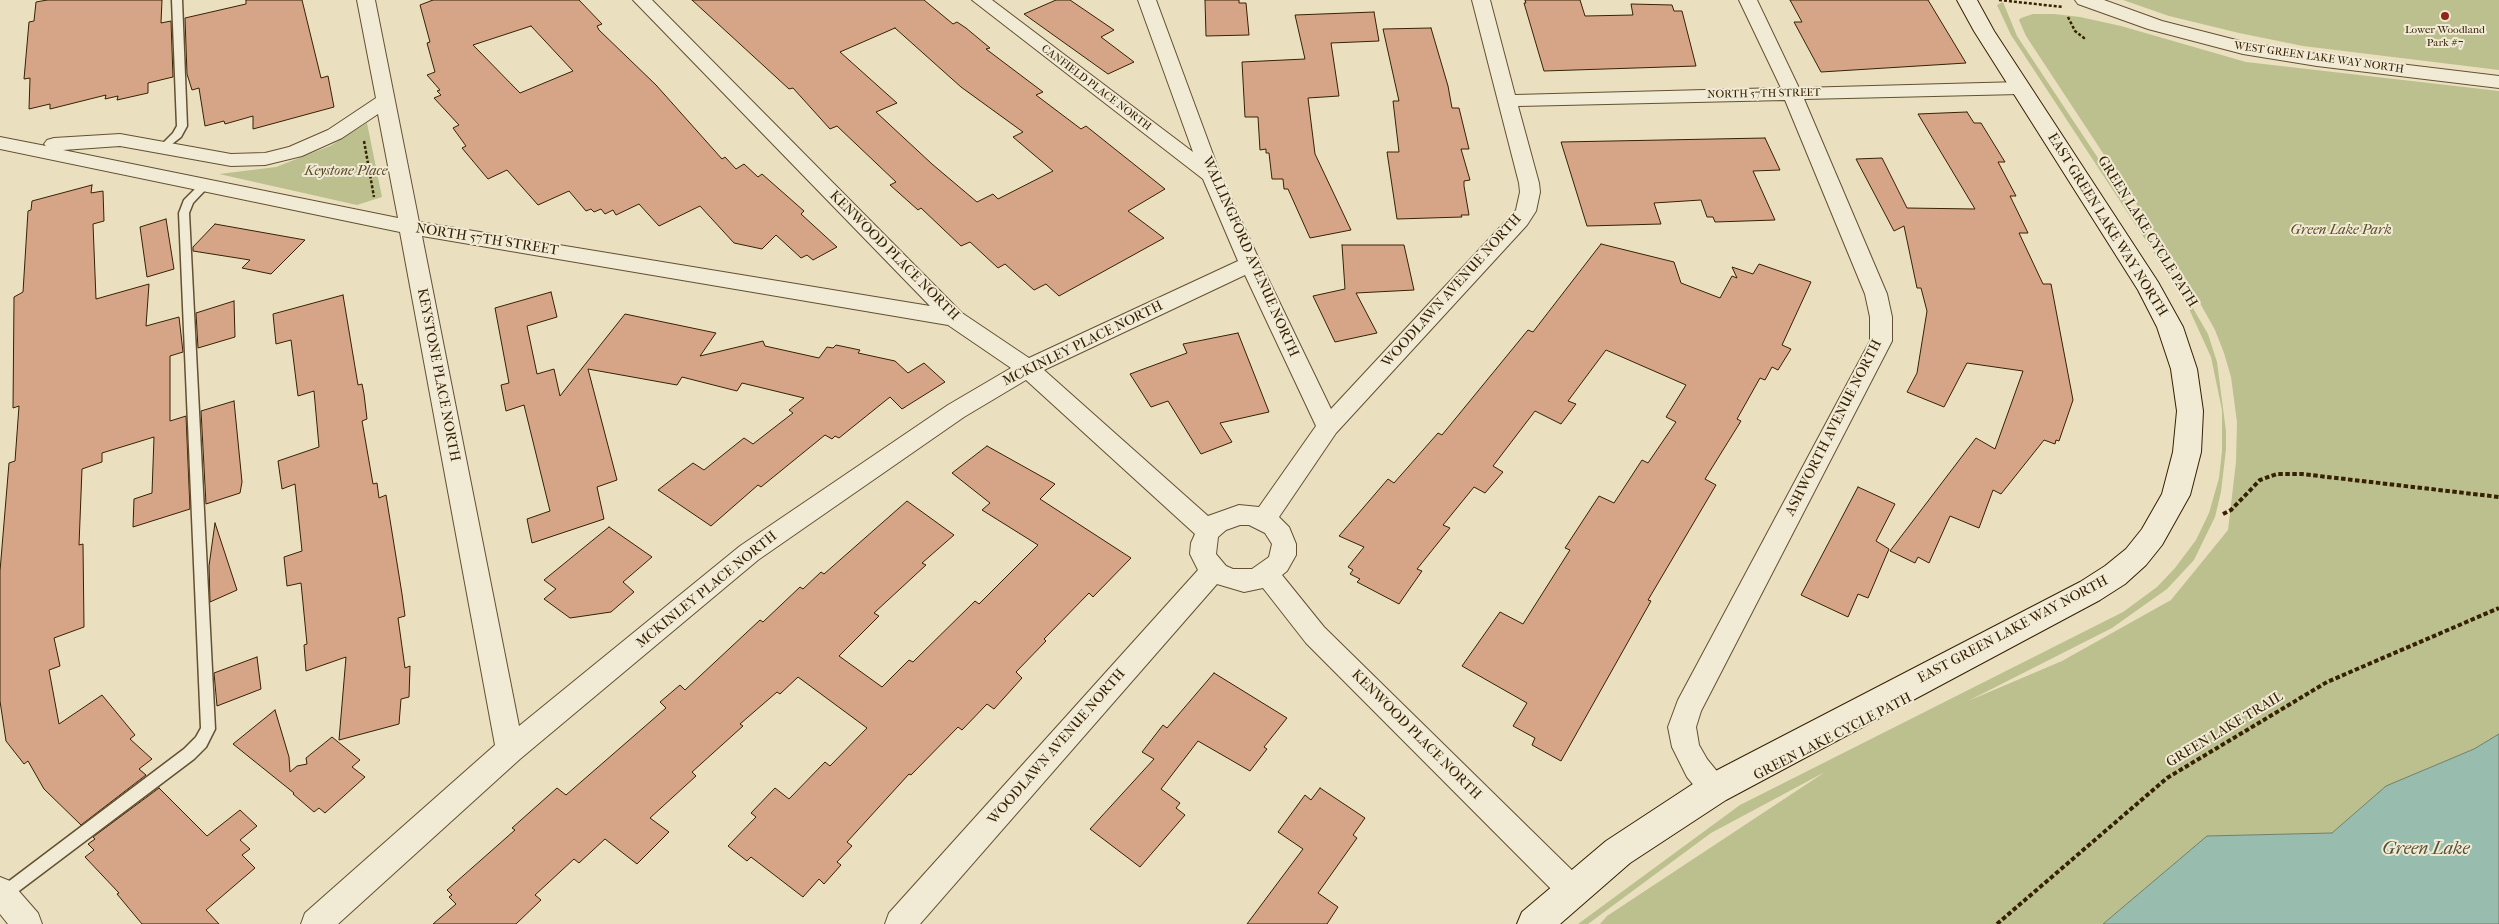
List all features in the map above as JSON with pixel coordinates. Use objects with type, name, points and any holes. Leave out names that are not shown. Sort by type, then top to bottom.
[{"type":"main road","name":"EAST GREEN LAKE WAY NORTH","points":[[1534,924],[1626,846],[1714,789],[2090,591],[2114,575],[2136,557],[2152,537],[2176,495],[2188,452],[2190,411],[2184,369],[2176,341],[2149,288],[2020,88],[1967,0]]},
{"type":"main road","name":"WEST GREEN LAKE WAY NORTH","points":[[2085,0],[2155,25],[2243,48],[2317,60],[2499,82]]},
{"type":"street","name":"KEYSTONE PLACE NORTH","points":[[366,0],[510,750]]},
{"type":"street","name":"KENWOOD PLACE NORTH","points":[[642,0],[954,318],[1028,368],[1208,532]]},
{"type":"street","name":"CANFIELD PLACE NORTH","points":[[981,0],[1211,176]]},
{"type":"street","name":"WALLINGFORD AVENUE NORTH","points":[[1147,0],[1211,176],[1250,264],[1328,427]]},
{"type":"street","name":"WOODLAWN AVENUE NORTH","points":[[1264,519],[1328,427],[1520,220],[1526,211],[1530,192],[1529,183],[1481,0]]},
{"type":"street","name":"ASHWORTH AVENUE NORTH","points":[[1714,789],[1697,768],[1686,747],[1682,727],[1688,709],[1881,341],[1881,317],[1876,294],[1792,93],[1748,0]]},
{"type":"street","name":"NORTH 57TH STREET","points":[[1508,101],[2020,88]]},
{"type":"street","name":"NORTH 57TH STREET","points":[[23,146],[120,140],[231,160],[272,157],[296,152],[335,134],[386,100]]},
{"type":"street","name":"NORTH 57TH STREET","points":[[0,143],[23,146],[409,227],[954,318]]},
{"type":"street","name":"MCKINLEY PLACE NORTH","points":[[316,924],[510,750],[748,553],[956,411],[1028,368],[1250,264]]},
{"type":"street","points":[[1239,515],[1264,519],[1274,526],[1284,544],[1283,555],[1278,564],[1258,579],[1244,581],[1230,579],[1214,570],[1203,554],[1203,542],[1208,532],[1222,520],[1239,515]]},
{"type":"street","name":"WOODLAWN AVENUE NORTH","points":[[900,924],[1214,570]]},
{"type":"street","name":"KENWOOD PLACE NORTH","points":[[1267,574],[1315,635],[1572,890]]},
{"type":"street","points":[[1,893],[27,924]]},
{"type":"lane","points":[[162,148],[178,135],[182,126],[177,0]]},
{"type":"lane","points":[[1,893],[189,754],[201,742],[208,729],[184,213],[188,202],[206,184]]},
{"type":"path","points":[[1999,0],[2011,1]]},
{"type":"path","points":[[2064,7],[2075,31],[2084,38],[2082,39]]},
{"type":"path","points":[[363,137],[375,205]]},
{"type":"path","points":[[2223,514],[2231,510],[2246,492],[2260,480],[2277,474],[2302,474],[2499,497]]},
{"type":"path","name":"GREEN LAKE TRAIL","points":[[1997,924],[2167,778],[2327,682],[2499,608]]},
{"type":"green space","points":[[2123,0],[2499,0],[2499,70],[2303,46],[2169,16]]},
{"type":"green space","name":"Green Lake Park","points":[[2003,2],[2017,36],[2161,253],[2208,334],[2217,362],[2226,431],[2226,449],[2221,492],[2215,517],[2194,560],[2167,589],[2112,628],[1968,701],[2062,661],[2171,600],[2228,530],[2236,462],[2237,422],[2231,377],[2224,353],[2215,330],[2191,287],[2026,36],[2019,20],[2033,14],[2054,14],[2080,17],[2121,26],[2246,62],[2499,91],[2499,734],[2474,749],[2386,786],[2332,833],[2207,836],[2103,924],[1600,924],[1607,916],[1825,772],[1711,833],[1588,924],[1578,924],[1740,805],[2123,612],[2157,587],[2175,568],[2196,540],[2209,513],[2219,478],[2222,451],[2222,410],[2211,357],[2185,300],[2011,35],[1997,5]]},
{"type":"green space","name":"Keystone Place","points":[[367,123],[382,197],[357,205],[219,174],[276,167],[330,146]]},
{"type":"water","name":"Green Lake","points":[[2499,734],[2499,924],[2103,924],[2207,836],[2332,833],[2386,786],[2474,749]]},
{"type":"building","points":[[47,0],[162,0],[161,23],[171,21],[173,77],[148,83],[148,93],[117,100],[118,96],[105,99],[106,95],[50,109],[50,104],[29,109],[30,78],[24,79],[29,22],[34,21],[36,2]]},
{"type":"building","points":[[246,0],[302,0],[321,78],[328,76],[334,107],[253,129],[253,116],[225,124],[224,121],[205,126],[199,88],[192,90],[187,74],[185,18],[246,4]]},
{"type":"building","points":[[433,0],[579,0],[602,24],[597,26],[599,30],[656,85],[722,159],[725,157],[736,169],[744,164],[758,177],[762,174],[804,211],[801,214],[837,247],[813,260],[807,255],[801,258],[776,235],[762,249],[734,243],[700,206],[659,226],[639,204],[616,215],[613,210],[605,214],[601,209],[594,212],[591,209],[586,211],[569,191],[538,205],[507,170],[488,179],[462,148],[466,146],[453,128],[459,125],[434,98],[441,95],[437,91],[440,90],[427,75],[435,72],[427,43],[430,42],[420,5]],"holes":[[[531,26],[573,71],[520,93],[473,45]]]},
{"type":"building","points":[[692,0],[924,0],[953,24],[957,22],[966,28],[990,48],[986,49],[1043,92],[1036,95],[1081,129],[1086,126],[1165,189],[1128,211],[1164,238],[1059,296],[1046,284],[1034,290],[1005,264],[998,268],[970,242],[961,246],[921,208],[918,210],[890,185],[896,182],[837,126],[830,129],[793,88],[789,89]],"holes":[[[895,28],[961,87],[1023,132],[1013,137],[1053,171],[998,199],[993,194],[977,202],[932,164],[876,112],[897,103],[840,52]]]},
{"type":"building","points":[[1056,0],[1070,0],[1114,30],[1101,37],[1134,62],[1108,74],[1024,14]]},
{"type":"building","points":[[1205,0],[1239,0],[1239,3],[1246,3],[1249,35],[1206,36]]},
{"type":"building","points":[[1525,0],[1580,0],[1585,16],[1633,15],[1631,4],[1672,5],[1674,11],[1682,11],[1696,66],[1544,71],[1524,3],[1526,3]]},
{"type":"building","points":[[1790,0],[1928,0],[1966,63],[1821,72],[1794,22],[1802,22]]},
{"type":"building","points":[[1374,12],[1379,41],[1331,43],[1339,96],[1308,98],[1315,154],[1351,230],[1310,238],[1288,189],[1284,189],[1283,179],[1272,179],[1269,153],[1266,153],[1266,149],[1260,150],[1258,117],[1245,117],[1242,62],[1305,59],[1295,15]]},
{"type":"building","points":[[1431,28],[1448,86],[1452,108],[1459,108],[1469,149],[1461,149],[1470,180],[1464,181],[1469,215],[1461,215],[1462,217],[1397,219],[1387,152],[1399,152],[1393,101],[1399,101],[1383,29]]},
{"type":"building","points":[[1967,112],[1974,123],[1981,123],[2005,162],[1998,162],[2016,196],[2010,196],[2028,233],[2019,233],[2043,284],[2051,284],[2073,400],[2059,441],[2056,440],[2055,444],[2044,440],[2001,494],[1993,490],[1979,528],[1950,516],[1929,563],[1918,557],[1915,563],[1890,551],[1976,438],[1995,449],[2023,371],[1967,363],[1944,407],[1907,392],[1917,373],[1927,311],[1921,288],[1917,288],[1904,226],[1894,231],[1856,159],[1882,158],[1907,208],[1975,209],[1918,114]]},
{"type":"building","points":[[1765,138],[1780,170],[1753,171],[1775,220],[1715,222],[1713,217],[1707,217],[1701,200],[1654,203],[1661,224],[1587,226],[1561,142]]},
{"type":"building","points":[[92,185],[91,193],[103,191],[104,221],[93,224],[96,299],[149,284],[146,326],[179,317],[183,352],[170,356],[170,421],[186,416],[190,509],[133,527],[134,499],[152,493],[154,437],[102,453],[102,462],[82,469],[79,545],[83,544],[84,627],[54,638],[60,666],[49,670],[59,724],[102,695],[135,735],[130,739],[152,759],[139,769],[146,775],[81,825],[44,789],[28,761],[24,764],[6,741],[0,701],[0,571],[9,463],[15,461],[19,406],[13,408],[14,297],[23,292],[28,211],[31,210],[32,201]]},
{"type":"building","points":[[166,219],[174,269],[147,277],[140,227]]},
{"type":"building","points":[[215,224],[305,240],[271,274],[242,268],[250,260],[193,251],[193,247]]},
{"type":"building","points":[[1601,244],[1674,262],[1681,283],[1720,298],[1732,276],[1737,278],[1732,267],[1753,274],[1759,264],[1811,282],[1782,345],[1791,349],[1778,370],[1772,367],[1765,380],[1760,378],[1737,419],[1741,421],[1705,479],[1716,485],[1648,600],[1651,601],[1561,761],[1532,745],[1535,738],[1513,726],[1527,703],[1462,666],[1500,612],[1523,624],[1570,550],[1565,548],[1599,496],[1614,503],[1642,460],[1648,463],[1676,422],[1666,417],[1686,385],[1606,350],[1568,401],[1576,404],[1561,424],[1535,411],[1493,466],[1503,472],[1485,493],[1474,487],[1443,525],[1450,528],[1417,569],[1422,571],[1399,604],[1357,582],[1360,579],[1350,574],[1353,570],[1348,567],[1364,547],[1339,536],[1388,479],[1394,483],[1438,433],[1442,435],[1528,330],[1533,332]]},
{"type":"building","points":[[1342,245],[1404,245],[1414,290],[1356,293],[1377,333],[1335,342],[1313,296],[1345,289]]},
{"type":"building","points":[[551,292],[557,317],[527,326],[537,374],[554,369],[560,396],[625,314],[716,333],[700,356],[763,341],[765,346],[819,358],[827,347],[833,348],[836,345],[860,350],[858,353],[895,361],[908,373],[924,363],[945,382],[902,409],[890,397],[839,438],[835,436],[832,439],[825,435],[761,487],[758,485],[711,526],[658,490],[693,463],[704,470],[744,438],[753,444],[793,413],[789,410],[804,398],[742,383],[737,391],[682,377],[677,385],[588,369],[617,480],[597,487],[604,519],[532,543],[527,519],[550,511],[524,405],[506,411],[501,385],[509,383],[495,308]]},
{"type":"building","points":[[343,295],[358,385],[362,384],[364,394],[367,419],[362,421],[373,484],[377,483],[379,498],[386,495],[405,616],[398,618],[405,668],[410,666],[409,697],[401,699],[399,724],[339,740],[346,657],[306,671],[304,645],[307,644],[301,583],[287,586],[284,557],[302,551],[295,484],[282,489],[278,461],[319,447],[314,391],[298,396],[291,340],[276,344],[273,314]]},
{"type":"building","points":[[234,301],[235,337],[198,348],[196,313]]},
{"type":"building","points":[[1238,333],[1269,412],[1220,423],[1232,442],[1201,454],[1168,401],[1151,407],[1130,374],[1187,353],[1183,344]]},
{"type":"building","points":[[234,401],[242,482],[240,493],[206,504],[201,411]]},
{"type":"building","points":[[987,446],[1055,484],[1040,499],[1131,558],[1093,597],[1089,593],[1044,639],[1046,641],[1016,672],[1022,678],[994,709],[987,704],[962,730],[958,727],[911,775],[909,774],[847,842],[852,846],[837,862],[841,865],[824,884],[819,879],[803,897],[751,857],[747,861],[728,846],[756,817],[751,813],[775,788],[789,799],[825,762],[830,766],[867,728],[798,677],[780,694],[777,692],[740,724],[743,726],[692,772],[696,776],[650,818],[669,832],[637,864],[605,839],[579,863],[574,859],[535,895],[541,900],[516,924],[433,924],[456,904],[449,897],[452,895],[447,890],[515,830],[512,828],[557,788],[566,795],[666,708],[660,702],[680,685],[685,690],[760,620],[763,622],[800,587],[803,589],[821,572],[824,574],[907,501],[954,535],[922,563],[926,565],[874,613],[879,616],[839,656],[882,687],[909,660],[913,662],[975,601],[979,604],[1038,545],[982,510],[990,503],[952,473]]},
{"type":"building","points":[[1858,487],[1895,504],[1876,541],[1889,549],[1868,598],[1858,594],[1848,617],[1801,595]]},
{"type":"building","points":[[215,523],[237,590],[210,602],[209,566]]},
{"type":"building","points":[[609,527],[652,557],[623,582],[634,592],[611,612],[570,618],[544,599],[556,589],[544,580]]},
{"type":"building","points":[[257,657],[261,689],[217,706],[214,673]]},
{"type":"building","points":[[1214,673],[1287,718],[1264,747],[1267,749],[1250,771],[1198,741],[1161,789],[1180,803],[1176,808],[1185,815],[1140,867],[1090,829],[1154,759],[1142,752],[1163,725],[1167,728]]},
{"type":"building","points":[[275,710],[289,757],[290,772],[297,766],[307,764],[306,758],[332,737],[360,760],[352,767],[365,777],[325,813],[319,808],[314,812],[294,793],[233,744]]},
{"type":"building","points":[[159,788],[207,836],[240,810],[257,826],[240,840],[250,849],[242,855],[255,868],[206,910],[219,924],[142,924],[117,894],[119,893],[85,857],[94,850],[88,844],[95,839],[93,837]]},
{"type":"building","points":[[1320,788],[1365,818],[1353,835],[1357,838],[1318,893],[1338,907],[1327,924],[1247,924],[1303,849],[1278,832],[1305,795],[1311,800]]},
{"type":"place","name":"Lower Woodland Park #7","points":[[2445,16]]}]
